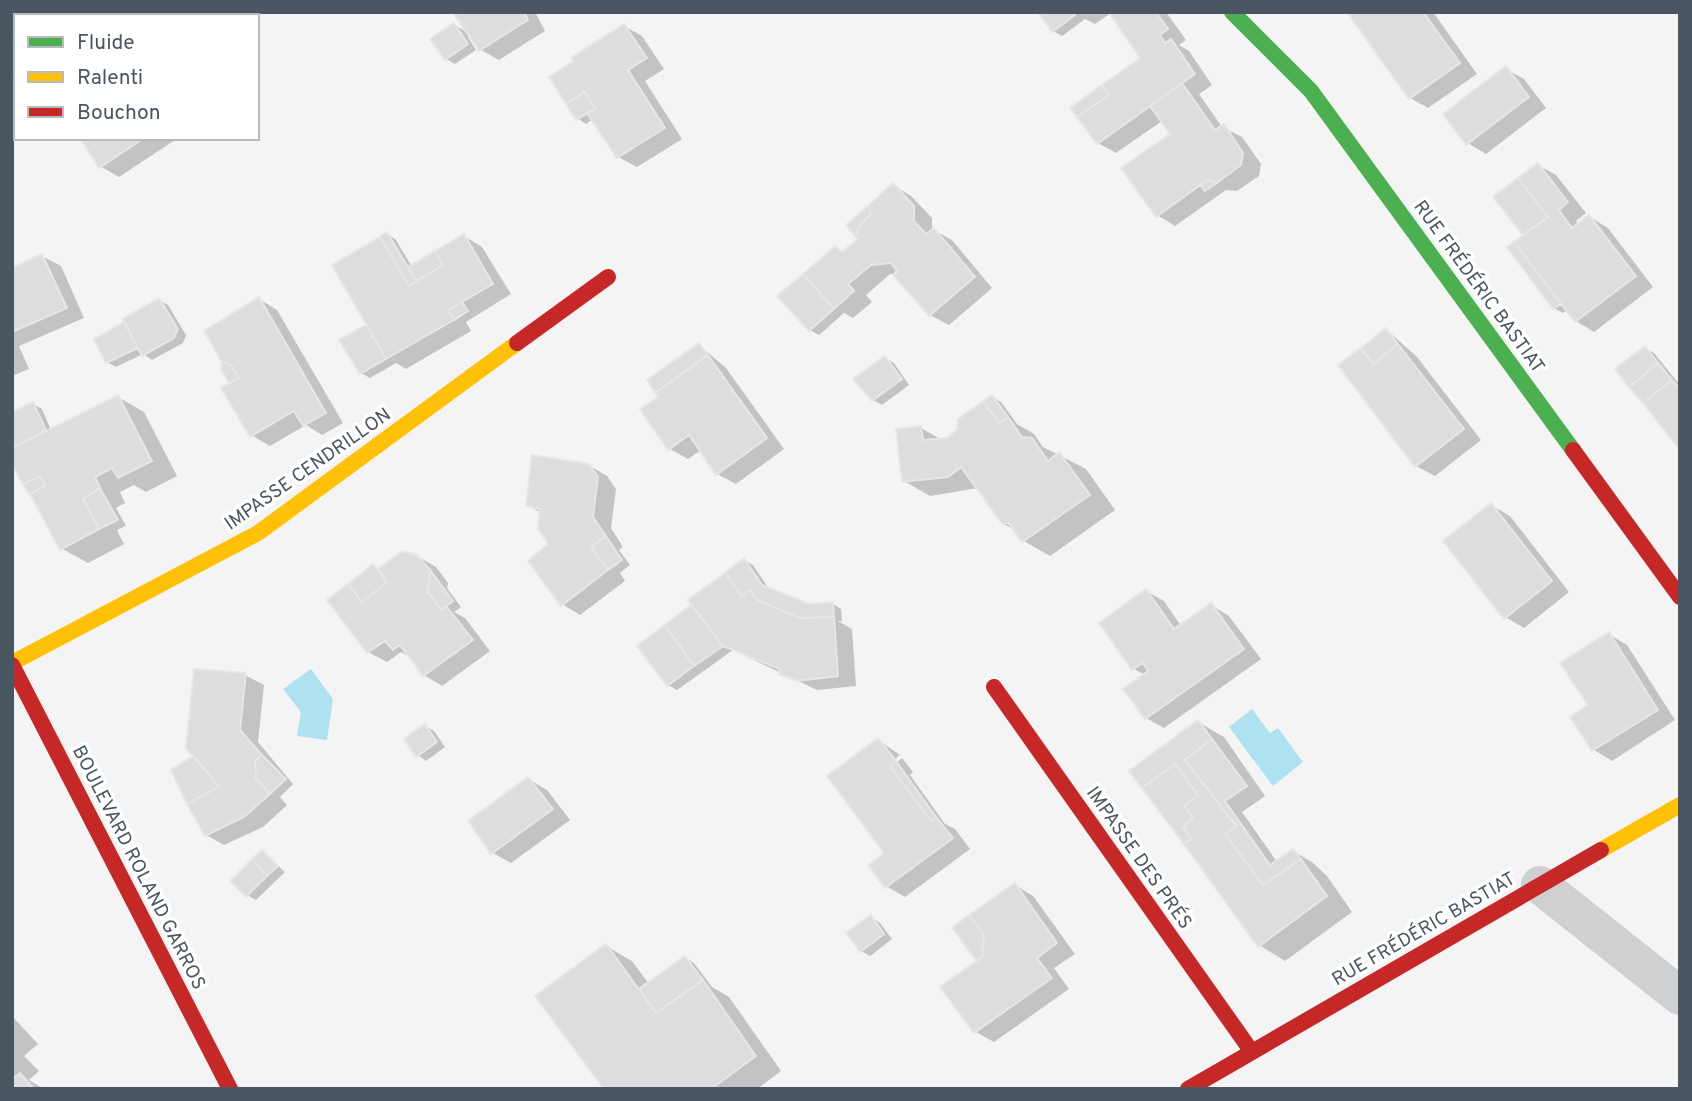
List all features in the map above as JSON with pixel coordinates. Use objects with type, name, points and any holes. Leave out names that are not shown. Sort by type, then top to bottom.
[{"type":"street","name":"RUE FRÉDÉRIC BASTIAT","points":[[1232,12],[1311,91],[1680,597]]},
{"type":"street","name":"IMPASSE CENDRILLON","points":[[12,664],[258,533],[608,277]]},
{"type":"street","name":"BOULEVARD ROLAND GARROS","points":[[12,664],[230,1089]]},
{"type":"street","name":"IMPASSE DES PRÉS","points":[[995,687],[1252,1052]]},
{"type":"street","name":"RUE FRÉDÉRIC BASTIAT","points":[[1188,1089],[1680,805]]},
{"type":"street","points":[[1540,885],[1680,996]]},
{"type":"water","points":[[311,669],[333,699],[327,740],[297,736],[301,712],[283,689]]},
{"type":"water","points":[[1252,709],[1270,733],[1278,728],[1303,762],[1273,786],[1229,727]]},
{"type":"building","points":[[35,12],[116,14],[36,14]]},
{"type":"building","points":[[460,12],[524,12],[528,20],[479,51],[455,15]]},
{"type":"building","points":[[1038,12],[1073,12],[1075,15],[1052,32]]},
{"type":"building","points":[[1109,12],[1156,12],[1168,29],[1160,35],[1165,43],[1171,39],[1195,74],[1097,144],[1077,117],[1109,95],[1102,85],[1140,58]]},
{"type":"building","points":[[1347,12],[1423,12],[1460,63],[1409,99]]},
{"type":"building","points":[[454,23],[468,44],[445,60],[430,39]]},
{"type":"building","points":[[624,24],[647,58],[628,70],[665,128],[617,158],[587,113],[595,109],[585,92],[566,104],[549,77],[573,61],[572,57]]},
{"type":"building","points":[[1506,66],[1529,97],[1466,145],[1443,114]]},
{"type":"building","points":[[1182,83],[1215,130],[1224,124],[1243,153],[1241,165],[1218,182],[1207,180],[1156,217],[1121,168],[1170,134],[1150,106]]},
{"type":"building","points":[[1102,85],[1109,95],[1077,117],[1070,108]]},
{"type":"building","points":[[585,92],[595,109],[576,120],[566,104]]},
{"type":"building","points":[[81,140],[141,140],[99,168]]},
{"type":"building","points":[[1538,163],[1568,202],[1559,210],[1572,228],[1589,215],[1636,276],[1575,322],[1514,242],[1548,217],[1518,178]]},
{"type":"building","points":[[1518,178],[1548,217],[1523,235],[1493,197]]},
{"type":"building","points":[[1207,180],[1218,182],[1205,191],[1200,185]]},
{"type":"building","points":[[893,183],[914,206],[914,221],[926,234],[934,228],[975,277],[929,316],[893,275],[897,271],[891,263],[871,265],[848,284],[854,291],[834,309],[803,274],[835,246],[842,252],[858,239],[855,236],[861,224],[871,214],[869,205]]},
{"type":"building","points":[[869,205],[871,214],[861,224],[855,236],[846,225]]},
{"type":"building","points":[[387,232],[416,281],[409,286],[380,237]]},
{"type":"building","points":[[464,234],[493,284],[448,310],[454,320],[386,359],[332,265],[380,237],[409,286],[443,265],[435,251]]},
{"type":"building","points":[[1514,242],[1561,304],[1553,309],[1507,247]]},
{"type":"building","points":[[435,251],[443,265],[416,281],[408,267]]},
{"type":"building","points":[[42,254],[67,308],[12,332],[12,268]]},
{"type":"building","points":[[803,274],[834,309],[809,331],[777,296]]},
{"type":"building","points":[[259,297],[326,413],[303,426],[294,411],[250,437],[221,388],[239,378],[231,365],[222,362],[204,331]]},
{"type":"building","points":[[159,298],[178,329],[174,338],[142,356],[123,319]]},
{"type":"building","points":[[462,302],[468,311],[454,320],[448,310]]},
{"type":"building","points":[[124,322],[138,348],[106,363],[94,339]]},
{"type":"building","points":[[366,325],[386,359],[360,374],[339,340]]},
{"type":"building","points":[[1386,328],[1398,344],[1373,364],[1361,348]]},
{"type":"building","points":[[699,343],[708,355],[655,393],[647,380]]},
{"type":"building","points":[[1398,344],[1464,429],[1415,467],[1338,365],[1361,348],[1373,364]]},
{"type":"building","points":[[1645,346],[1658,363],[1629,387],[1615,369]]},
{"type":"building","points":[[708,355],[767,438],[716,475],[689,435],[668,450],[640,409],[658,397],[655,393]]},
{"type":"building","points":[[885,356],[902,379],[872,401],[853,379]]},
{"type":"building","points":[[222,362],[231,365],[239,378],[229,383],[221,369]]},
{"type":"building","points":[[1658,363],[1672,380],[1643,403],[1629,387]]},
{"type":"building","points":[[1672,380],[1680,389],[1680,450],[1643,403]]},
{"type":"building","points":[[118,395],[152,461],[118,478],[112,468],[95,477],[100,488],[83,499],[99,529],[60,550],[30,494],[45,486],[40,476],[23,484],[12,464],[12,448]]},
{"type":"building","points":[[992,395],[1008,417],[999,423],[983,401]]},
{"type":"building","points":[[983,401],[999,423],[1008,417],[1022,437],[1032,438],[1048,461],[1059,452],[1090,495],[1022,542],[1008,522],[1003,525],[961,467],[948,477],[902,482],[896,429],[921,426],[923,440],[947,438],[957,430],[958,419]]},
{"type":"building","points":[[33,402],[46,430],[12,448],[12,412]]},
{"type":"building","points":[[532,455],[589,464],[598,477],[593,517],[606,536],[591,547],[608,570],[561,606],[528,561],[548,544],[538,528],[540,509],[526,506]]},
{"type":"building","points":[[40,476],[45,486],[29,494],[23,484]]},
{"type":"building","points":[[100,488],[118,520],[99,529],[83,499]]},
{"type":"building","points":[[1491,503],[1552,581],[1504,619],[1443,541]]},
{"type":"building","points":[[606,536],[622,560],[608,570],[591,547]]},
{"type":"building","points":[[402,551],[417,555],[431,571],[427,590],[441,610],[446,606],[473,640],[423,676],[400,645],[393,650],[385,641],[367,653],[327,600],[348,584],[362,602],[387,582],[378,569]]},
{"type":"building","points":[[744,558],[762,585],[809,604],[833,602],[834,617],[800,618],[757,600],[750,590],[742,596],[725,573]]},
{"type":"building","points":[[373,564],[387,582],[362,602],[348,584]]},
{"type":"building","points":[[431,571],[453,601],[441,610],[427,590]]},
{"type":"building","points":[[725,573],[742,596],[750,590],[757,600],[800,618],[834,617],[838,676],[797,681],[779,674],[780,669],[723,646],[688,600]]},
{"type":"building","points":[[1146,589],[1174,629],[1211,603],[1244,649],[1145,719],[1123,689],[1148,671],[1143,663],[1132,670],[1099,623]]},
{"type":"building","points":[[691,605],[723,646],[694,666],[665,625]]},
{"type":"building","points":[[665,625],[694,666],[667,686],[637,646]]},
{"type":"building","points":[[1609,632],[1658,710],[1592,751],[1570,717],[1588,705],[1560,663]]},
{"type":"building","points":[[194,669],[246,673],[240,730],[262,755],[255,761],[256,779],[270,794],[244,817],[205,836],[187,804],[219,787],[186,748]]},
{"type":"building","points":[[1198,720],[1212,739],[1185,760],[1236,826],[1225,834],[1263,885],[1301,859],[1327,896],[1258,947],[1184,844],[1191,839],[1183,827],[1193,817],[1184,806],[1198,795],[1175,764],[1142,788],[1129,771]]},
{"type":"building","points":[[425,724],[437,742],[416,757],[404,739]]},
{"type":"building","points":[[878,738],[896,761],[890,766],[931,821],[936,817],[953,838],[885,888],[868,865],[884,853],[827,776]]},
{"type":"building","points":[[1212,739],[1247,786],[1225,801],[1270,865],[1293,849],[1301,859],[1263,885],[1225,834],[1236,826],[1185,760]]},
{"type":"building","points":[[262,755],[286,779],[270,794],[256,779],[255,761]]},
{"type":"building","points":[[194,756],[219,787],[187,804],[171,770]]},
{"type":"building","points":[[896,761],[936,817],[931,821],[890,766]]},
{"type":"building","points":[[1175,764],[1198,795],[1184,806],[1193,817],[1183,827],[1191,839],[1184,844],[1142,788]]},
{"type":"building","points":[[528,777],[553,809],[491,854],[468,821]]},
{"type":"building","points":[[262,850],[278,866],[267,876],[252,859]]},
{"type":"building","points":[[252,859],[267,876],[246,897],[230,881]]},
{"type":"building","points":[[1015,883],[1057,943],[1037,958],[1052,978],[974,1033],[940,987],[982,957],[984,935],[969,915]]},
{"type":"building","points":[[871,915],[884,934],[860,952],[846,933]]},
{"type":"building","points":[[969,915],[984,935],[982,957],[976,960],[952,928]]},
{"type":"building","points":[[606,944],[656,1013],[703,980],[756,1056],[711,1089],[604,1089],[535,996]]},
{"type":"building","points":[[685,956],[703,980],[656,1013],[639,989]]},
{"type":"building","points":[[20,1073],[34,1089],[12,1089],[12,1079]]},
{"type":"traffic: fast","points":[[1232,12],[1311,91],[1573,450]]},
{"type":"traffic: slow","points":[[12,663],[258,533],[517,343]]},
{"type":"traffic: slow","points":[[1601,850],[1680,805]]},
{"type":"traffic: jam","points":[[517,343],[608,277]]},
{"type":"traffic: jam","points":[[1573,450],[1680,597]]},
{"type":"traffic: jam","points":[[12,665],[230,1089]]},
{"type":"traffic: jam","points":[[994,687],[1252,1052]]},
{"type":"traffic: jam","points":[[1188,1089],[1601,850]]}]
